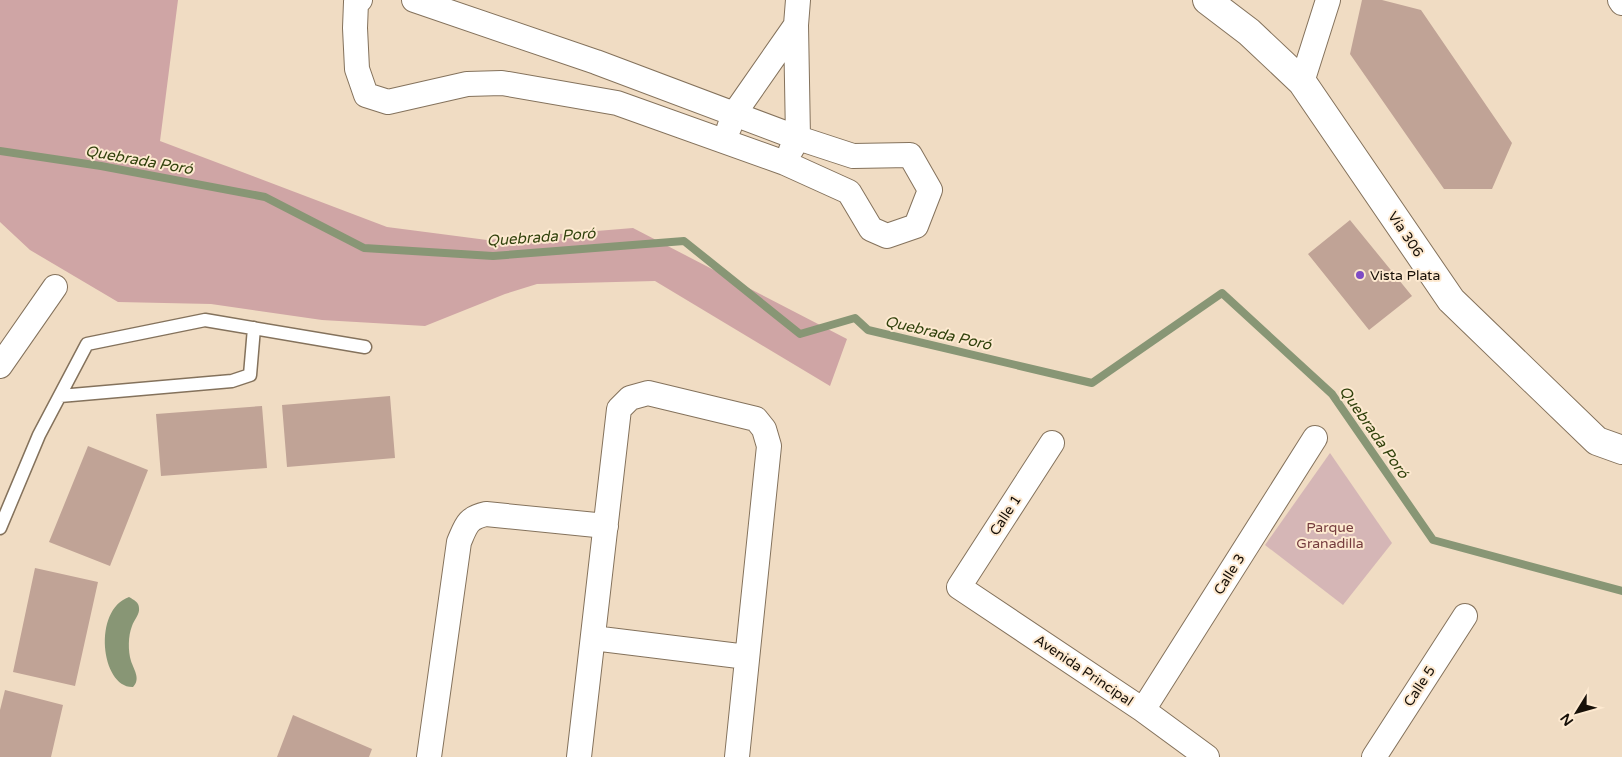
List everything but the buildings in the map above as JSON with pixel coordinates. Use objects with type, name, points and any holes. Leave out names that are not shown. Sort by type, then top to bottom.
[{"type":"street","points":[[360,0],[356,2],[357,69],[366,95],[388,102],[467,84],[502,83],[617,102],[785,163],[849,192],[871,229],[887,236],[916,226],[930,190],[910,155],[853,156],[798,138],[596,62],[414,0]]},
{"type":"street","points":[[785,163],[798,138],[796,25],[798,0]]},
{"type":"street","name":"Vía 306","points":[[1207,0],[1249,32],[1302,82],[1450,300],[1597,441],[1622,450]]},
{"type":"street","points":[[1302,82],[1328,0]]},
{"type":"street","points":[[724,141],[734,114],[796,25]]},
{"type":"street","points":[[587,97],[596,62]]},
{"type":"street","points":[[0,366],[55,287]]},
{"type":"street","points":[[580,757],[619,409],[630,398],[648,393],[756,419],[764,429],[770,446],[737,757]]},
{"type":"street","name":"Calle 3","points":[[1143,710],[1315,438]]},
{"type":"street","name":"Calle 1","points":[[959,587],[1052,443]]},
{"type":"street","points":[[429,757],[459,542],[466,526],[474,516],[486,514],[606,526]]},
{"type":"street","name":"Avenida Principal","points":[[959,587],[1143,710],[1206,757]]},
{"type":"street","name":"Calle 5","points":[[1374,757],[1465,616]]},
{"type":"street","points":[[593,638],[747,658]]},
{"type":"lane","points":[[0,528],[39,435],[87,344],[205,320],[365,347]]},
{"type":"lane","points":[[60,396],[232,381],[250,375],[254,328]]},
{"type":"green space","name":"Parque Granadilla","points":[[1330,453],[1392,543],[1343,605],[1265,545]]},
{"type":"shaded area","points":[[0,0],[178,0],[160,141],[387,227],[487,240],[633,228],[847,339],[830,386],[655,281],[537,284],[505,294],[425,326],[322,320],[211,304],[118,302],[30,250],[0,222]]},
{"type":"shaded area","points":[[129,597],[139,606],[139,612],[129,639],[130,657],[137,678],[133,687],[122,684],[114,675],[108,662],[105,647],[106,631],[110,617],[117,605]]},
{"type":"waterway","name":"Quebrada Poró","points":[[0,151],[101,166],[265,197],[364,248],[493,256],[684,241],[800,334],[855,318],[868,330],[1092,383],[1222,293],[1332,394],[1433,540],[1622,591]]},
{"type":"place","name":"Vista Plata","points":[[1360,275]]}]
